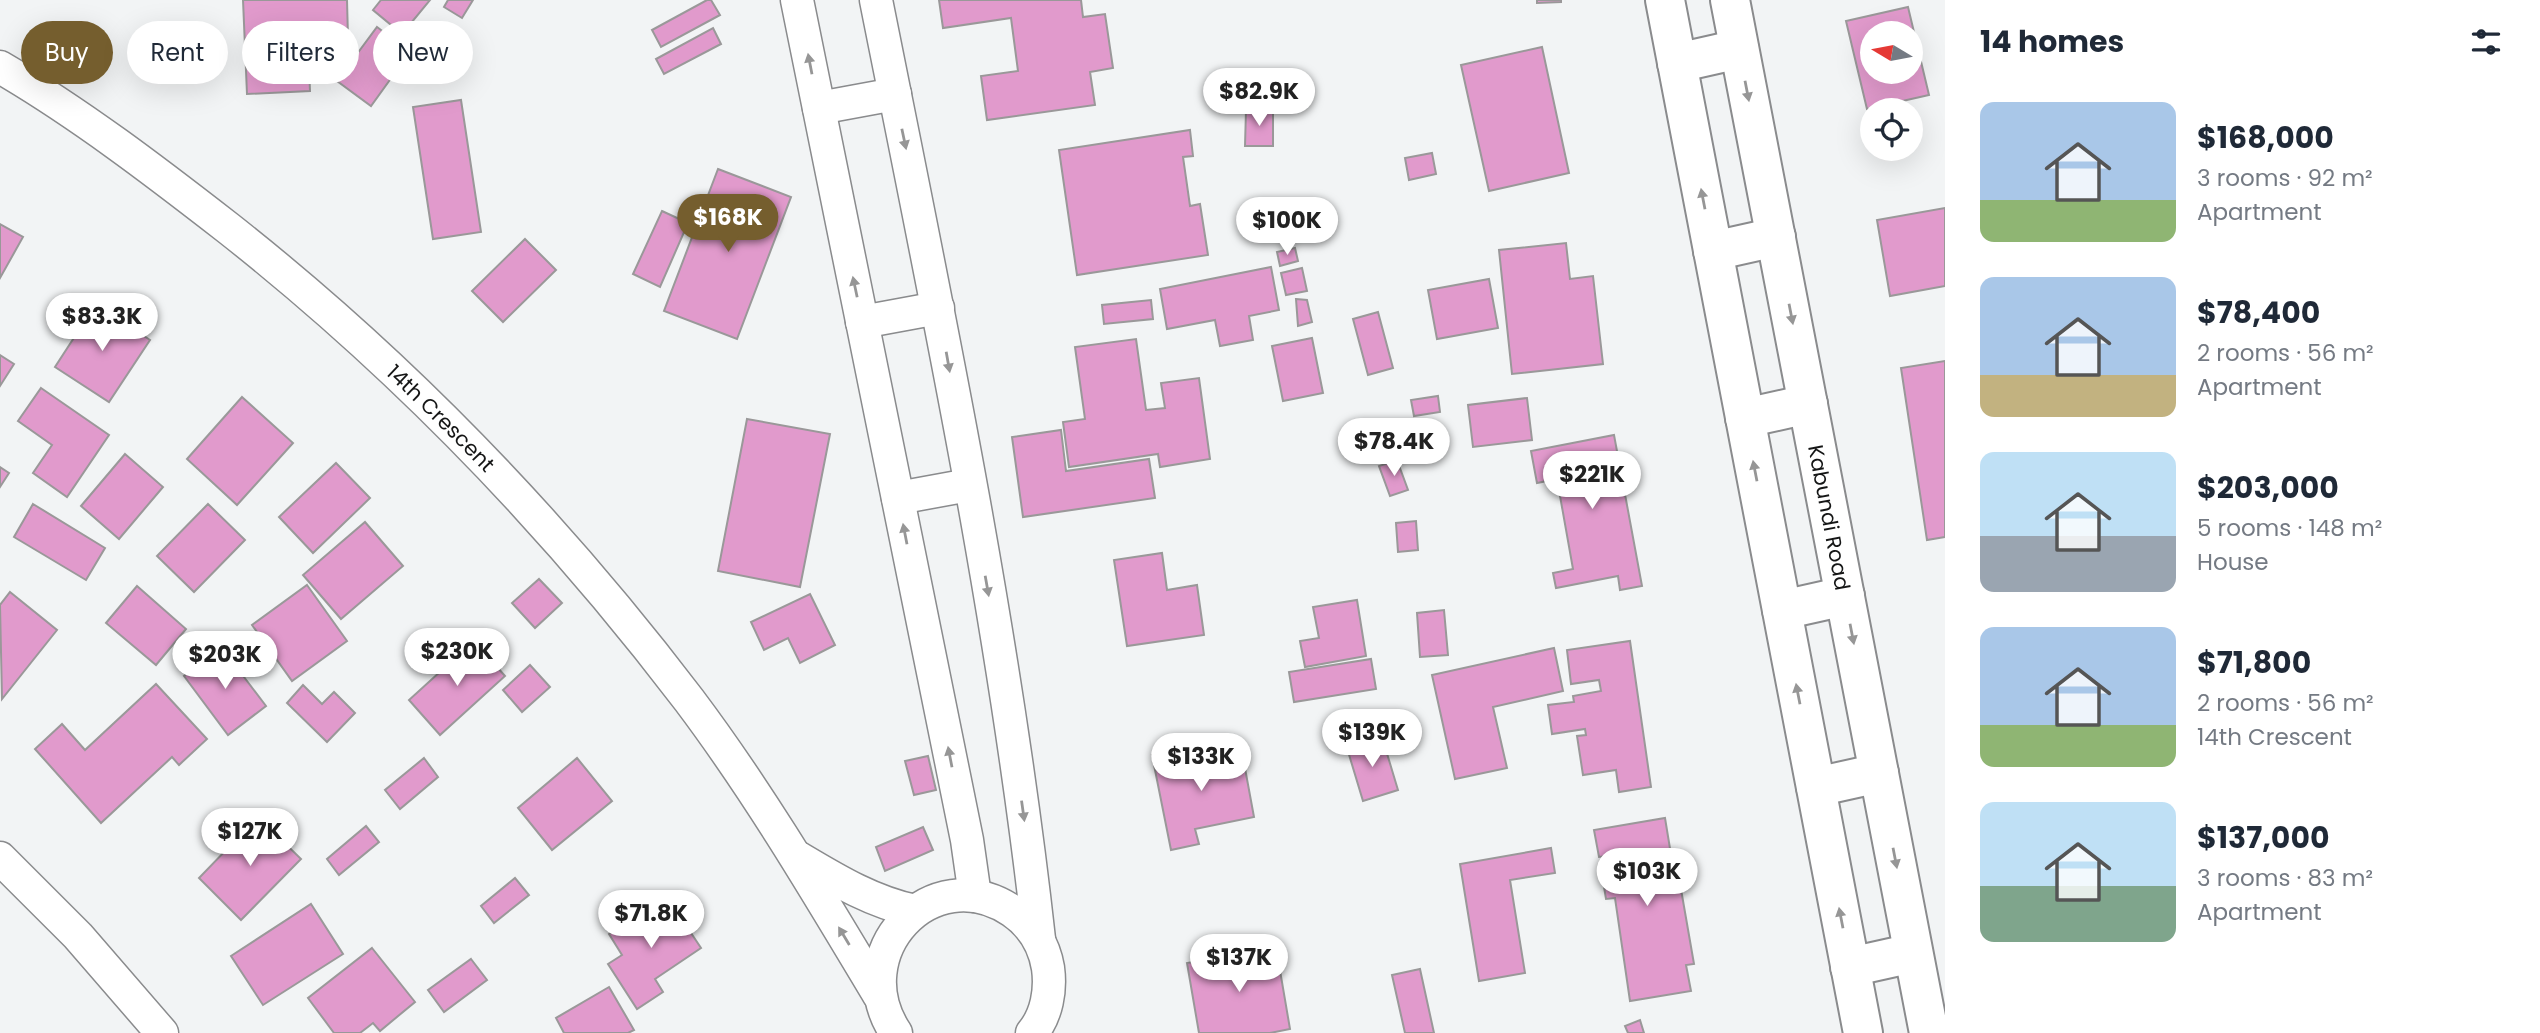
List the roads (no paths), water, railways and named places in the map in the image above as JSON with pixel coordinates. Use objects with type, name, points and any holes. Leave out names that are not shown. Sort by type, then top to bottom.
[{"type":"street","points":[[797,0],[967,840],[975,896]]},
{"type":"street","points":[[876,0],[939,308],[1011,727],[1039,939],[1047,961],[1059,1033]]},
{"type":"street","points":[[1665,0],[1863,1033]]},
{"type":"street","name":"Kabundi Road","points":[[1730,0],[1929,1033]]},
{"type":"street","points":[[1677,63],[1739,49]]},
{"type":"street","name":"14th Crescent","points":[[0,67],[184,193],[309,293],[446,419],[574,556],[690,702],[796,855],[879,995]]},
{"type":"street","points":[[819,108],[895,94]]},
{"type":"street","points":[[1713,251],[1776,237]]},
{"type":"street","points":[[862,322],[939,308]]},
{"type":"street","points":[[1745,418],[1808,404]]},
{"type":"street","points":[[898,499],[969,485]]},
{"type":"street","points":[[1782,610],[1845,596]]},
{"type":"street","points":[[1816,787],[1879,773]]},
{"type":"street","name":"14th Crescent","points":[[796,855],[841,883],[887,905],[915,911]]},
{"type":"street","points":[[0,858],[78,936],[162,1033]]},
{"type":"street","points":[[895,1033],[886,1019],[879,995],[880,963],[892,934],[915,911],[944,898],[975,896],[1000,904],[1023,918],[1039,939]]},
{"type":"street","points":[[1850,967],[1913,953]]},
{"type":"street","points":[[1032,1033],[1046,1005],[1050,983]]}]
